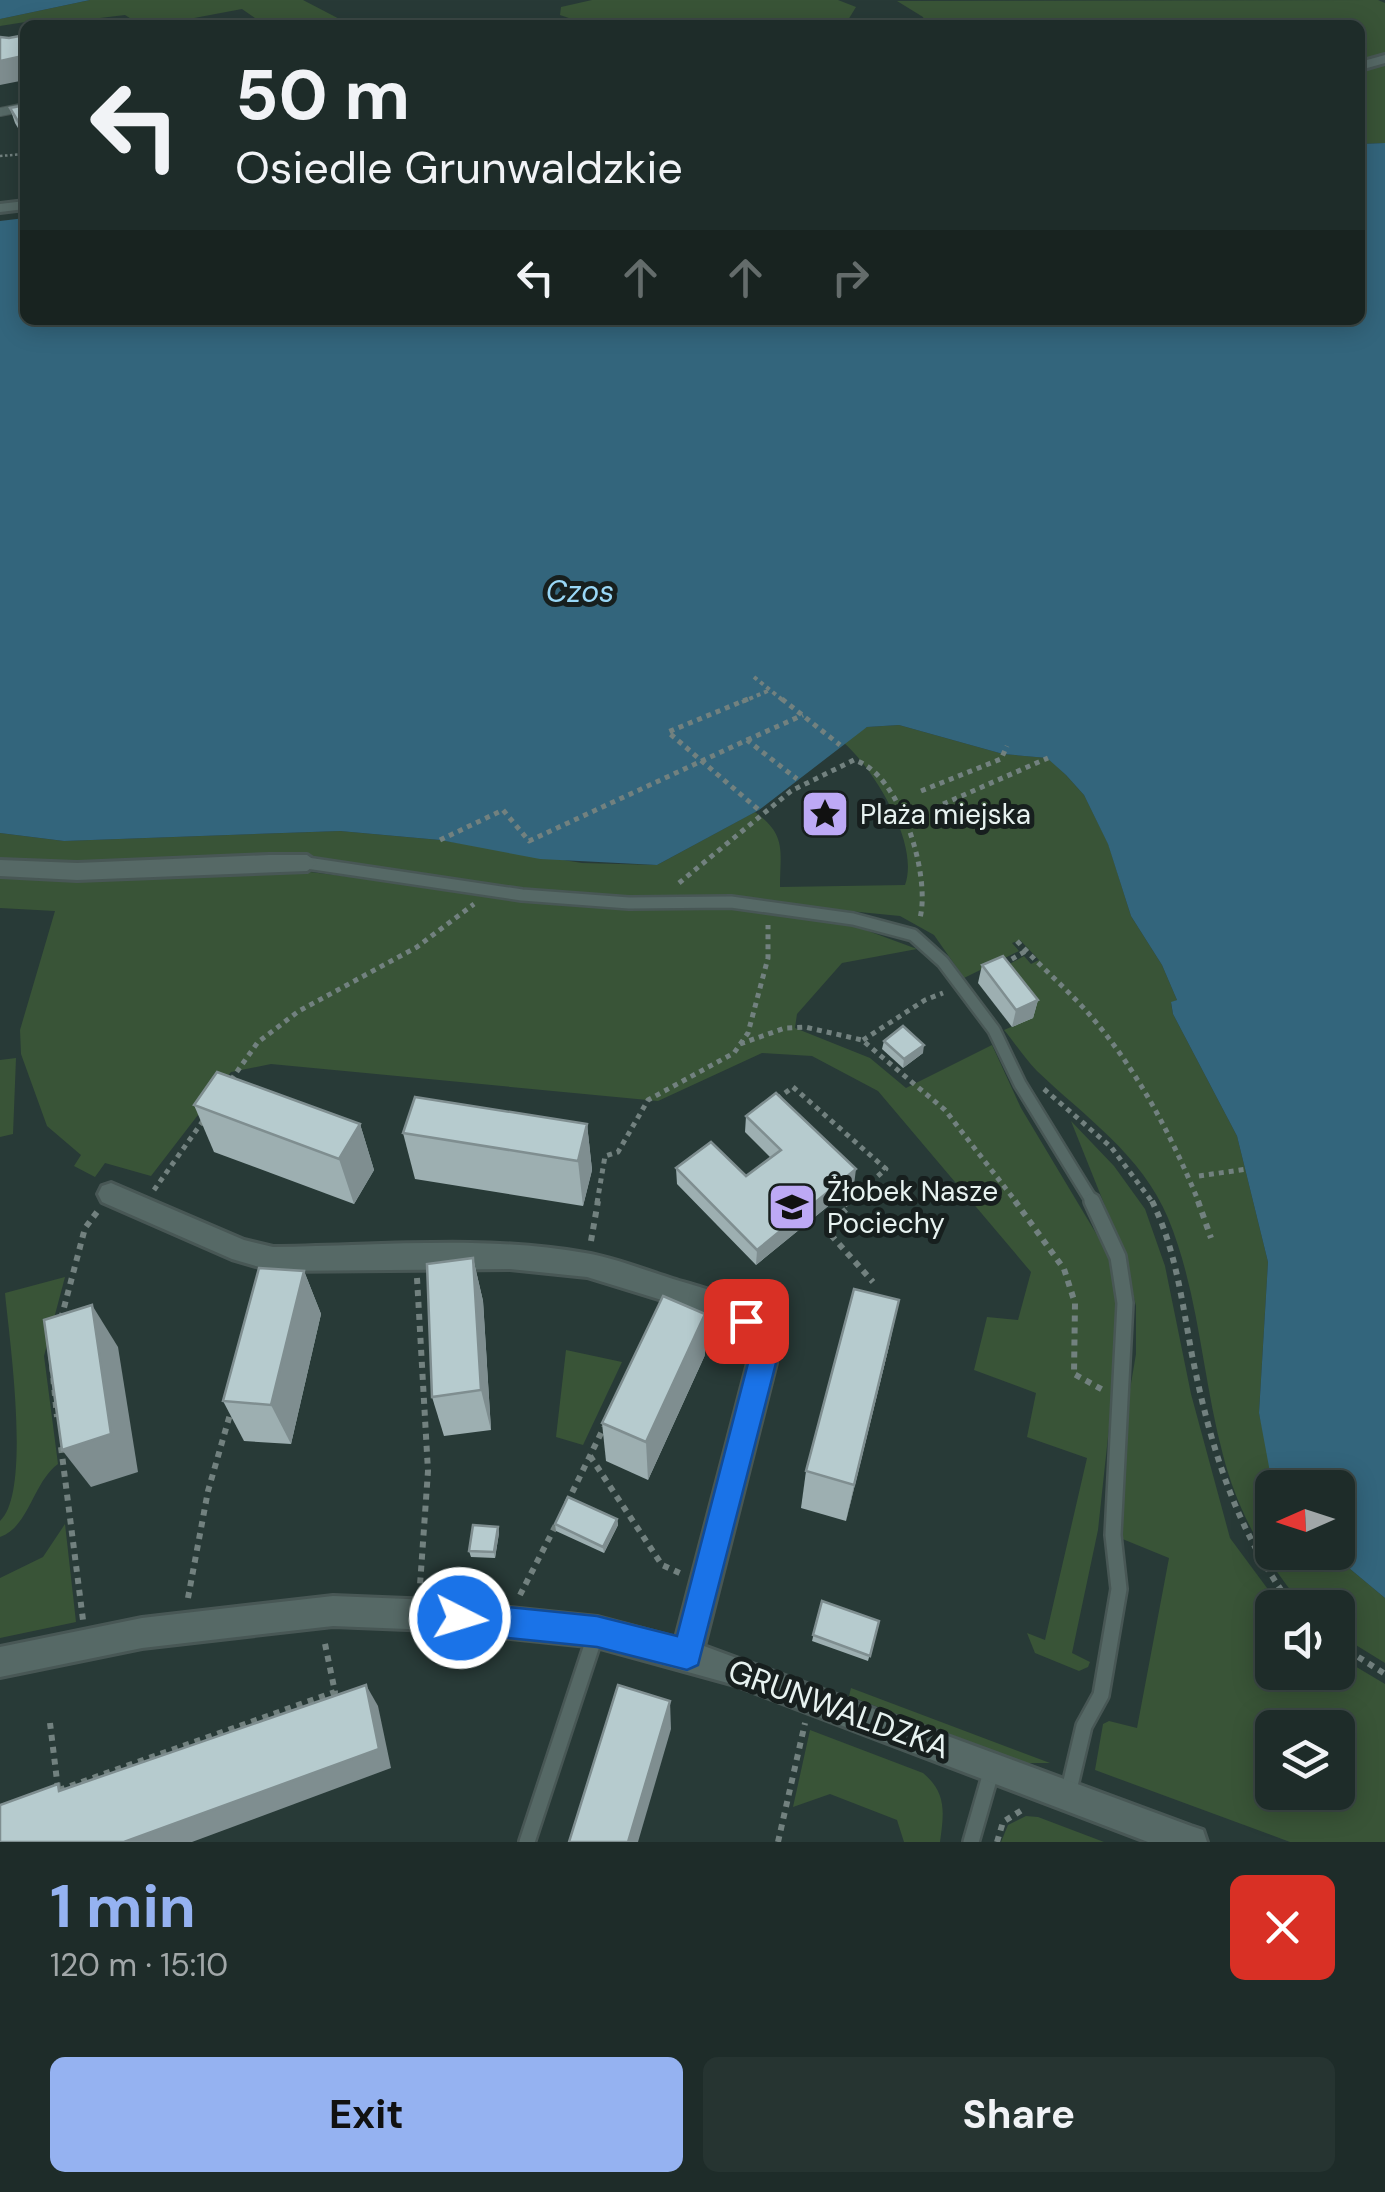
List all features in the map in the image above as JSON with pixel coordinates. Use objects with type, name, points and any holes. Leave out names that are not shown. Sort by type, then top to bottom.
[{"type":"street","points":[[0,868],[66,872],[199,863],[308,862]]},
{"type":"street","points":[[112,1194],[241,1251],[273,1259],[510,1258],[587,1265],[728,1308],[746,1321],[762,1350],[762,1363],[687,1654]]},
{"type":"street","name":"GRUNWALDZKA","points":[[0,1662],[142,1633],[333,1611],[432,1615],[597,1632],[687,1654],[992,1764],[1191,1842]]},
{"type":"lane","points":[[308,862],[522,895],[653,904],[731,902],[853,918],[913,935],[930,946],[994,1030],[1020,1084],[1092,1198],[1118,1257],[1125,1303],[1113,1535],[1119,1589],[1101,1694],[1084,1726],[1068,1794]]},
{"type":"lane","points":[[527,1842],[597,1632]]},
{"type":"lane","points":[[970,1842],[992,1764]]},
{"type":"path","points":[[754,677],[840,745]]},
{"type":"path","points":[[759,810],[668,732],[770,690]]},
{"type":"path","points":[[440,840],[503,810],[529,842],[803,715]]},
{"type":"path","points":[[747,740],[796,780]]},
{"type":"path","points":[[921,791],[1001,759],[1007,746]]},
{"type":"path","points":[[934,808],[1048,758]]},
{"type":"path","points":[[653,904],[790,791],[854,760],[865,763],[880,776],[908,832],[923,885],[925,910],[913,935]]},
{"type":"path","points":[[229,1083],[258,1042],[298,1011],[436,935],[476,902],[482,888]]},
{"type":"path","points":[[587,1265],[605,1156],[618,1152],[648,1100],[734,1053],[748,1033],[768,958],[768,907]]},
{"type":"path","points":[[1017,941],[1091,1016],[1132,1075],[1188,1174],[1211,1238]]},
{"type":"path","points":[[996,968],[1026,951]]},
{"type":"path","points":[[862,1040],[933,998]]},
{"type":"path","points":[[740,1044],[785,1028],[804,1027],[862,1040],[945,1110],[1064,1269],[1075,1303],[1074,1374],[1119,1398]]},
{"type":"path","points":[[1031,1078],[1068,1107],[1123,1163],[1160,1218],[1175,1267],[1224,1492],[1245,1536],[1282,1590]]},
{"type":"path","points":[[766,1107],[793,1086],[886,1169],[840,1208],[851,1220]]},
{"type":"path","points":[[162,1176],[210,1110]]},
{"type":"path","points":[[1199,1176],[1247,1169]]},
{"type":"path","points":[[60,1322],[86,1228],[112,1194]]},
{"type":"path","points":[[831,1235],[873,1282]]},
{"type":"path","points":[[416,1260],[426,1420],[425,1533],[420,1586]]},
{"type":"path","points":[[55,1342],[50,1360],[83,1616]]},
{"type":"path","points":[[188,1598],[208,1492],[233,1402]]},
{"type":"path","points":[[520,1596],[606,1423]]},
{"type":"path","points":[[590,1456],[662,1566],[706,1586]]},
{"type":"path","points":[[44,1795],[336,1692],[324,1639]]},
{"type":"path","points":[[1355,1655],[1385,1674]]},
{"type":"path","points":[[778,1842],[806,1720]]},
{"type":"path","points":[[50,1722],[58,1790]]},
{"type":"path","points":[[997,1842],[1003,1822],[1025,1808]]},
{"type":"green space","points":[[90,0],[303,0],[341,20],[258,20],[242,9],[184,20],[133,20],[125,15],[84,20],[20,20],[0,26],[0,19]]},
{"type":"green space","points":[[592,0],[838,0],[856,7],[848,20],[574,20],[560,15],[561,7]]},
{"type":"green space","points":[[1378,0],[1385,3],[1385,55],[1365,61],[1365,20],[924,20],[897,1]]},
{"type":"green space","points":[[1385,65],[1385,143],[1365,144],[1365,70]]},
{"type":"green space","points":[[899,725],[1003,754],[1048,758],[1084,795],[1108,843],[1131,916],[1162,965],[1177,1000],[1171,1003],[1173,1014],[1237,1136],[1268,1262],[1259,1413],[1272,1470],[1255,1470],[1255,1535],[1229,1476],[1187,1276],[1157,1195],[1128,1156],[1037,1071],[1004,1030],[1032,1018],[997,971],[1024,956],[1031,964],[1039,960],[1020,940],[1012,943],[1019,951],[964,978],[934,935],[900,916],[685,895],[606,898],[518,889],[328,859],[260,854],[105,865],[0,860],[0,833],[64,841],[340,831],[440,840],[582,863],[657,865],[755,812],[772,828],[780,845],[780,887],[905,885],[906,849],[891,808],[868,770],[843,742],[867,727]]},
{"type":"green space","points":[[268,867],[603,907],[760,910],[852,925],[917,949],[842,963],[797,1014],[795,1028],[870,1058],[906,1088],[992,1045],[1021,1108],[1109,1255],[1116,1284],[1115,1372],[1098,1530],[1072,1653],[1090,1662],[1088,1667],[1079,1671],[1035,1653],[1027,1633],[1045,1640],[1087,1458],[1027,1437],[1036,1393],[974,1370],[987,1317],[1018,1320],[1031,1272],[878,1091],[812,1056],[762,1053],[658,1101],[271,1064],[231,1072],[151,1176],[105,1163],[95,1177],[74,1166],[81,1155],[47,1126],[21,1054],[20,1030],[55,911],[0,908],[0,875]]},
{"type":"green space","points":[[16,1058],[13,1134],[0,1137],[0,1060]]},
{"type":"green space","points":[[1071,1121],[1114,1166],[1145,1209],[1165,1266],[1191,1394],[1230,1538],[1268,1590],[1255,1590],[1255,1690],[1355,1690],[1355,1666],[1385,1684],[1385,1842],[1290,1842],[1095,1770],[1103,1724],[1109,1721],[1137,1728],[1169,1558],[1120,1538],[1127,1407],[1136,1354],[1136,1306],[1123,1251]]},
{"type":"green space","points":[[65,1277],[44,1356],[58,1464],[42,1482],[18,1524],[0,1537],[0,1521],[10,1505],[15,1479],[17,1448],[5,1293]]},
{"type":"green space","points":[[566,1350],[622,1362],[583,1445],[556,1437]]},
{"type":"green space","points":[[65,1524],[76,1622],[0,1638],[0,1578],[43,1557]]},
{"type":"green space","points":[[1351,1570],[1385,1598],[1385,1663],[1355,1644],[1355,1590],[1291,1590],[1277,1572]]},
{"type":"green space","points":[[851,1688],[1050,1763],[1026,1763],[849,1696]]},
{"type":"green space","points":[[810,1730],[923,1773],[936,1788],[942,1804],[940,1842],[904,1842],[897,1820],[830,1794],[793,1807]]},
{"type":"green space","points":[[1026,1816],[1104,1842],[1001,1842],[1008,1825]]},
{"type":"water","points":[[0,0],[90,0],[0,19]]},
{"type":"water","name":"Czos","points":[[1385,143],[1385,1598],[1351,1570],[1355,1570],[1355,1470],[1270,1470],[1259,1413],[1268,1262],[1237,1136],[1173,1014],[1171,1002],[1177,1000],[1162,965],[1131,916],[1108,844],[1084,795],[1047,758],[1003,754],[899,725],[867,727],[759,810],[657,865],[540,859],[440,840],[340,831],[64,841],[0,833],[0,221],[20,219],[20,325],[1365,325],[1365,144]]},
{"type":"building","points":[[20,36],[20,57],[0,61],[0,37]]},
{"type":"building","points":[[20,106],[20,125],[10,108]]},
{"type":"building","points":[[1003,956],[1038,1000],[1016,1010],[982,965]]},
{"type":"building","points":[[903,1026],[924,1045],[904,1059],[884,1041]]},
{"type":"building","points":[[217,1072],[360,1124],[339,1159],[194,1105]]},
{"type":"building","points":[[776,1093],[856,1169],[757,1250],[676,1168],[711,1142],[746,1176],[781,1150],[746,1116]]},
{"type":"building","points":[[415,1097],[587,1124],[578,1161],[403,1133]]},
{"type":"building","points":[[473,1258],[481,1390],[432,1397],[427,1264]]},
{"type":"building","points":[[259,1268],[304,1271],[271,1405],[223,1401]]},
{"type":"building","points":[[854,1289],[899,1300],[854,1485],[806,1471]]},
{"type":"building","points":[[663,1296],[705,1314],[646,1442],[602,1423]]},
{"type":"building","points":[[92,1305],[111,1434],[62,1450],[44,1320]]},
{"type":"building","points":[[568,1497],[617,1519],[603,1547],[555,1524]]},
{"type":"building","points":[[473,1525],[498,1527],[494,1552],[469,1551]]},
{"type":"building","points":[[822,1601],[879,1621],[870,1656],[813,1635]]},
{"type":"building","points":[[366,1685],[379,1749],[124,1842],[0,1842],[0,1805],[58,1784],[59,1791]]},
{"type":"building","points":[[618,1685],[670,1701],[628,1842],[569,1842]]},
{"type":"place","name":"Plaża miejska","points":[[825,814]]},
{"type":"place","name":"Żłobek Nasze Pociechy","points":[[792,1207]]},
{"type":"route","points":[[460,1618],[597,1632],[687,1654],[762,1363],[762,1350],[746,1321]]}]
